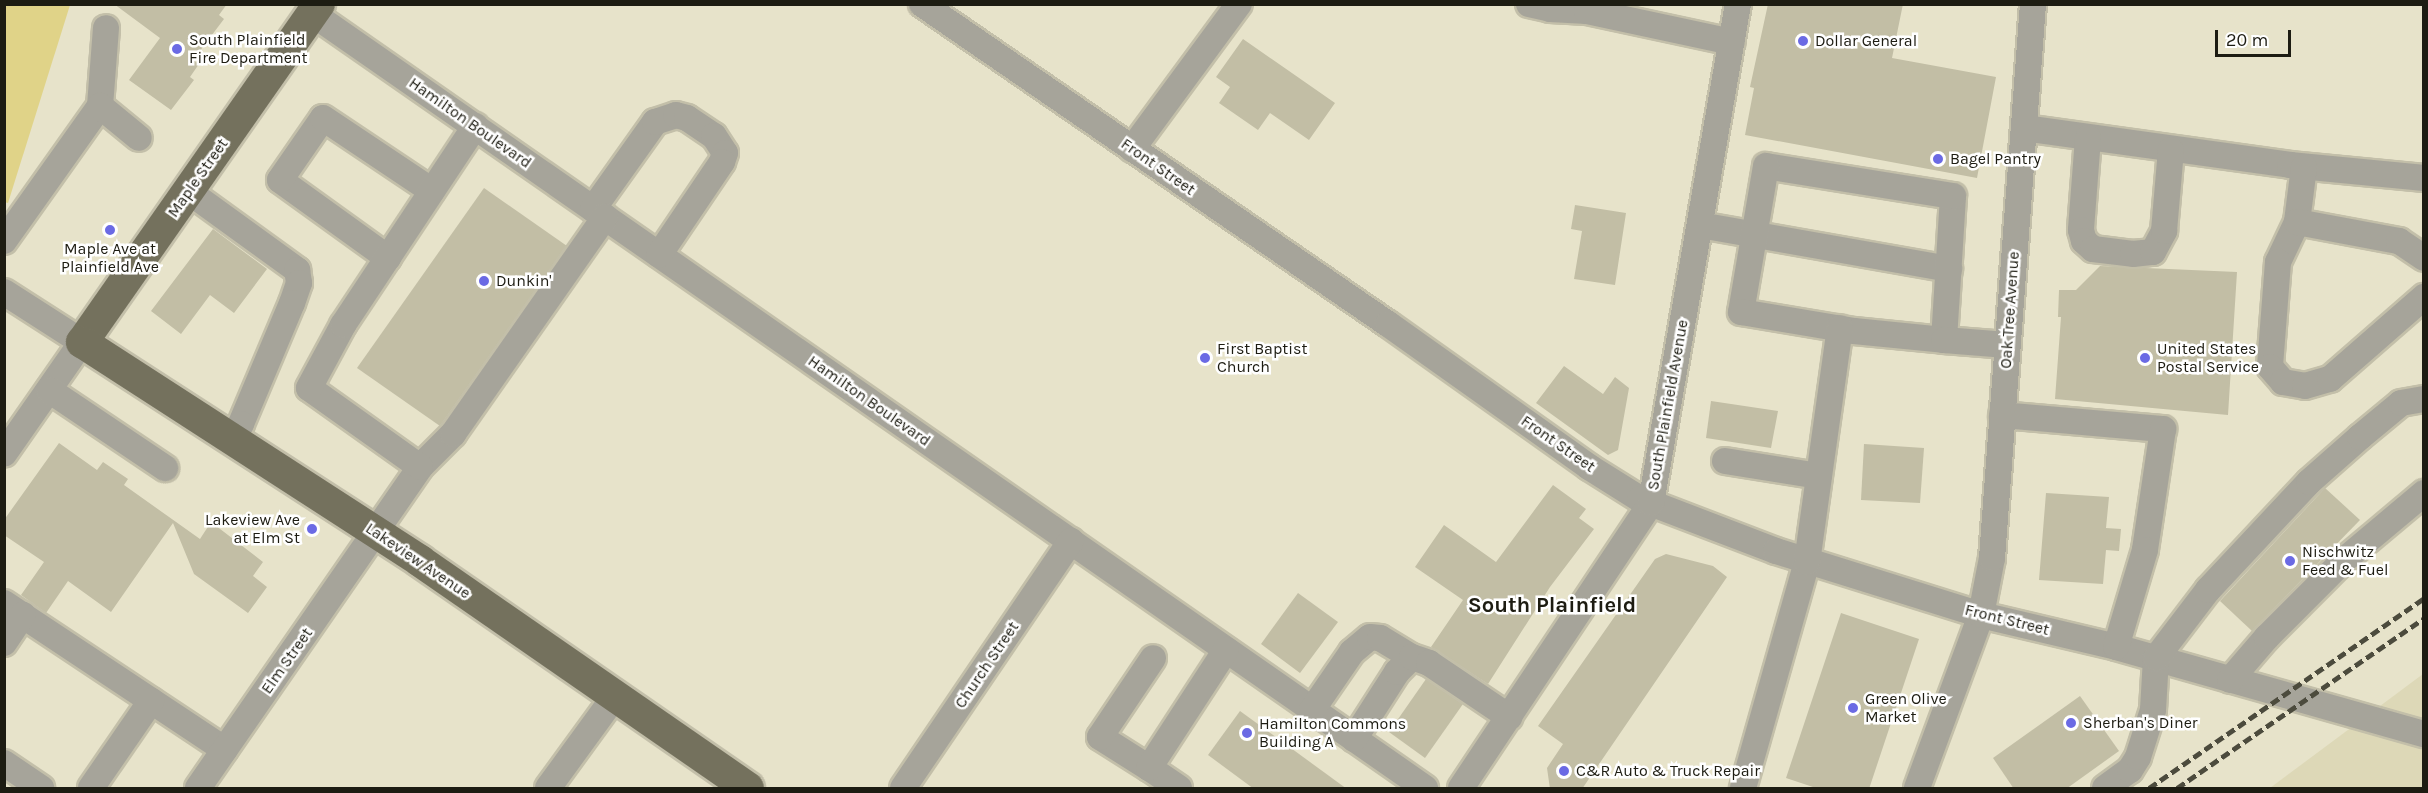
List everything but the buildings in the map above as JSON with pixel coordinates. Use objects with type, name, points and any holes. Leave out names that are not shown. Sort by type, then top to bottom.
[{"type":"main road","name":"Maple Street","points":[[82,342],[316,9]]},
{"type":"main road","name":"Lakeview Avenue","points":[[82,342],[377,533],[748,789]]},
{"type":"street","name":"Front Street","points":[[922,4],[954,13],[1132,149],[1388,324],[1589,467],[1651,503],[1807,562],[1982,615],[2116,647],[2424,734]]},
{"type":"street","points":[[1132,149],[1239,4]]},
{"type":"street","points":[[1529,4],[1550,9],[1587,11],[1732,42]]},
{"type":"street","name":"South Plainfield Avenue","points":[[1461,789],[1651,503],[1738,4]]},
{"type":"street","name":"Oak Tree Avenue","points":[[1917,789],[1982,615],[1992,558],[2033,4]]},
{"type":"street","name":"Hamilton Boulevard","points":[[316,9],[475,126],[1425,789]]},
{"type":"street","points":[[4,241],[100,106],[106,28]]},
{"type":"street","points":[[100,106],[140,138]]},
{"type":"street","name":"Elm Street","points":[[198,789],[377,533],[420,467],[453,434],[599,213],[655,122],[676,115],[687,118],[714,136],[725,153],[722,162],[659,255]]},
{"type":"street","points":[[388,258],[280,180],[323,118],[432,191]]},
{"type":"street","points":[[420,467],[309,388],[343,325],[475,126]]},
{"type":"street","points":[[2024,128],[2304,167],[2424,178]]},
{"type":"street","points":[[2088,138],[2081,230],[2084,241],[2093,249],[2133,254],[2153,252],[2164,231],[2171,150]]},
{"type":"street","points":[[1944,340],[1953,195],[1766,166],[1741,312],[1840,328],[1944,340],[2007,345]]},
{"type":"street","points":[[2304,167],[2297,222],[2278,262],[2270,367],[2283,382],[2305,386],[2330,379],[2424,297]]},
{"type":"street","points":[[188,191],[297,270],[298,283],[292,303],[241,424],[232,439]]},
{"type":"street","points":[[2297,222],[2399,241],[2424,258]]},
{"type":"street","points":[[1700,225],[1949,269]]},
{"type":"street","points":[[4,292],[82,342],[4,454]]},
{"type":"street","points":[[1743,789],[1807,562],[1840,328]]},
{"type":"street","points":[[49,390],[165,468]]},
{"type":"street","points":[[2105,789],[2133,766],[2145,741],[2154,700],[2156,658],[2208,590],[2309,482],[2401,403],[2424,399]]},
{"type":"street","points":[[2002,415],[2163,429],[2145,550],[2116,647]]},
{"type":"street","points":[[1725,461],[1819,476]]},
{"type":"street","points":[[2230,680],[2274,629],[2336,569],[2424,493]]},
{"type":"street","name":"Church Street","points":[[903,789],[1071,541]]},
{"type":"street","points":[[4,643],[14,609],[225,750]]},
{"type":"street","points":[[1312,710],[1352,652],[1371,638],[1380,638],[1412,657],[1430,663],[1509,717]]},
{"type":"street","points":[[1149,768],[1226,650]]},
{"type":"street","points":[[1153,657],[1100,737],[1179,789]]},
{"type":"street","points":[[1354,739],[1397,672],[1412,657]]},
{"type":"street","points":[[548,789],[615,696]]},
{"type":"street","points":[[91,789],[151,701]]},
{"type":"street","points":[[4,763],[41,789]]},
{"type":"shaded area","points":[[4,5],[70,5],[8,203],[4,202]]},
{"type":"shaded area","points":[[2423,674],[2423,788],[2270,788]]},
{"type":"railway","points":[[2149,788],[2424,598]]},
{"type":"railway","points":[[2177,788],[2424,618]]},
{"type":"place","name":"Dollar General","points":[[1803,41]]},
{"type":"place","name":"South Plainfield Fire Department","points":[[177,49]]},
{"type":"place","name":"Bagel Pantry","points":[[1938,159]]},
{"type":"place","name":"Maple Ave at Plainfield Ave","points":[[110,230]]},
{"type":"place","name":"Dunkin'","points":[[484,281]]},
{"type":"place","name":"First Baptist Church","points":[[1205,358]]},
{"type":"place","name":"United States Postal Service","points":[[2145,358]]},
{"type":"place","name":"Lakeview Ave at Elm St","points":[[312,529]]},
{"type":"place","name":"Nischwitz Feed & Fuel","points":[[2290,561]]},
{"type":"place","name":"Green Olive Market","points":[[1853,708]]},
{"type":"place","name":"Sherban's Diner","points":[[2071,723]]},
{"type":"place","name":"Hamilton Commons Building A","points":[[1247,733]]},
{"type":"place","name":"C&R Auto & Truck Repair","points":[[1564,771]]},
{"type":"district","name":"South Plainfield","points":[[1552,606]]}]
